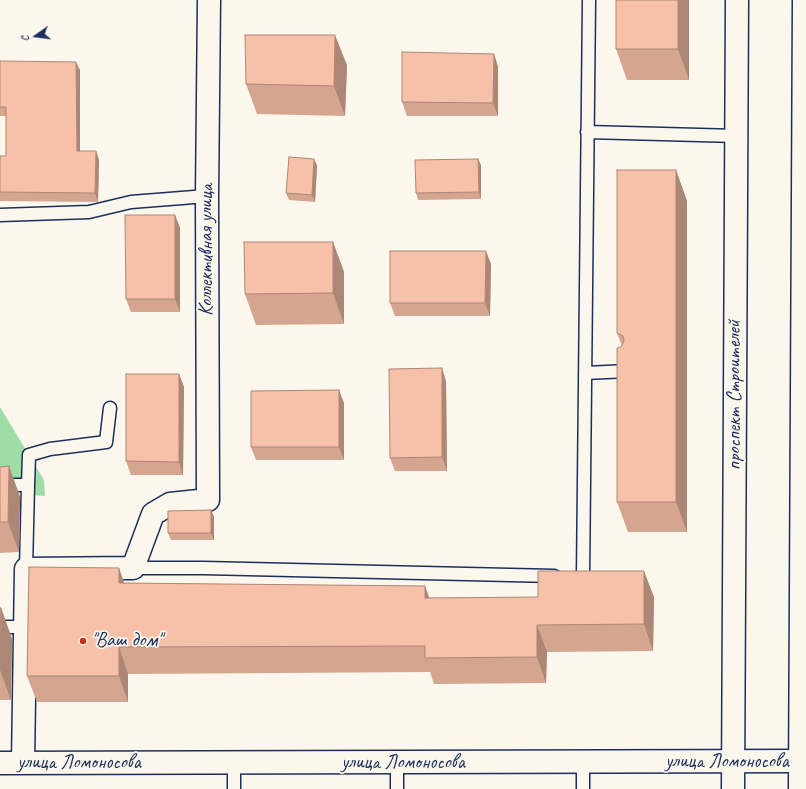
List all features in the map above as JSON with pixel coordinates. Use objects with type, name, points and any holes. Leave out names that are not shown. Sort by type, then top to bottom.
[{"type":"street","name":"Коллективная улица","points":[[133,568],[153,514],[170,504],[208,500],[207,196],[209,0]]},
{"type":"street","name":"проспект Строителей","points":[[733,789],[737,0]]},
{"type":"street","points":[[800,789],[803,761],[804,0]]},
{"type":"street","points":[[23,763],[26,569],[133,568]]},
{"type":"street","name":"улица Ломоносова","points":[[0,763],[803,761]]},
{"type":"lane","points":[[584,577],[589,0]]},
{"type":"lane","points":[[587,132],[737,136]]},
{"type":"lane","points":[[0,214],[89,212],[131,202],[207,196]]},
{"type":"lane","points":[[585,373],[628,371]]},
{"type":"lane","points":[[26,569],[29,455],[50,449],[106,442],[110,408]]},
{"type":"lane","points":[[0,485],[28,485]]},
{"type":"lane","points":[[133,568],[204,568],[598,577]]},
{"type":"lane","points":[[0,626],[25,627]]},
{"type":"lane","points":[[397,762],[397,789]]},
{"type":"lane","points":[[583,762],[583,789]]},
{"type":"lane","points":[[234,763],[234,789]]},
{"type":"green space","points":[[0,407],[44,480],[45,496],[32,495],[0,481]]},
{"type":"building","points":[[616,0],[678,0],[678,49],[616,49]]},
{"type":"building","points":[[245,35],[335,35],[334,86],[246,84]]},
{"type":"building","points":[[402,52],[494,54],[493,103],[402,102]]},
{"type":"building","points":[[0,61],[76,62],[77,151],[96,151],[95,193],[0,192],[0,156],[6,156],[6,107],[0,107]]},
{"type":"building","points":[[289,157],[314,159],[312,195],[286,193]]},
{"type":"building","points":[[478,159],[479,192],[416,193],[415,160]]},
{"type":"building","points":[[617,170],[676,170],[676,502],[617,502],[617,348],[621,347],[624,341],[623,336],[617,333]]},
{"type":"building","points":[[125,215],[175,215],[175,299],[126,299]]},
{"type":"building","points":[[244,242],[333,242],[333,293],[245,294]]},
{"type":"building","points":[[390,251],[486,251],[485,303],[390,303]]},
{"type":"building","points":[[442,368],[442,457],[390,458],[389,369]]},
{"type":"building","points":[[126,374],[179,374],[179,462],[126,461]]},
{"type":"building","points":[[339,390],[339,447],[251,447],[251,391]]},
{"type":"building","points":[[9,466],[8,522],[0,522],[0,467]]},
{"type":"building","points":[[211,510],[211,533],[168,533],[168,511]]},
{"type":"building","points":[[29,567],[119,568],[119,583],[425,586],[425,598],[538,597],[538,571],[644,571],[644,624],[537,625],[537,657],[425,658],[425,646],[119,647],[119,676],[27,676]]},
{"type":"building","points":[[0,608],[1,608],[0,670]]},
{"type":"place","name":"\"Ваш дом\"","points":[[83,641]]}]
